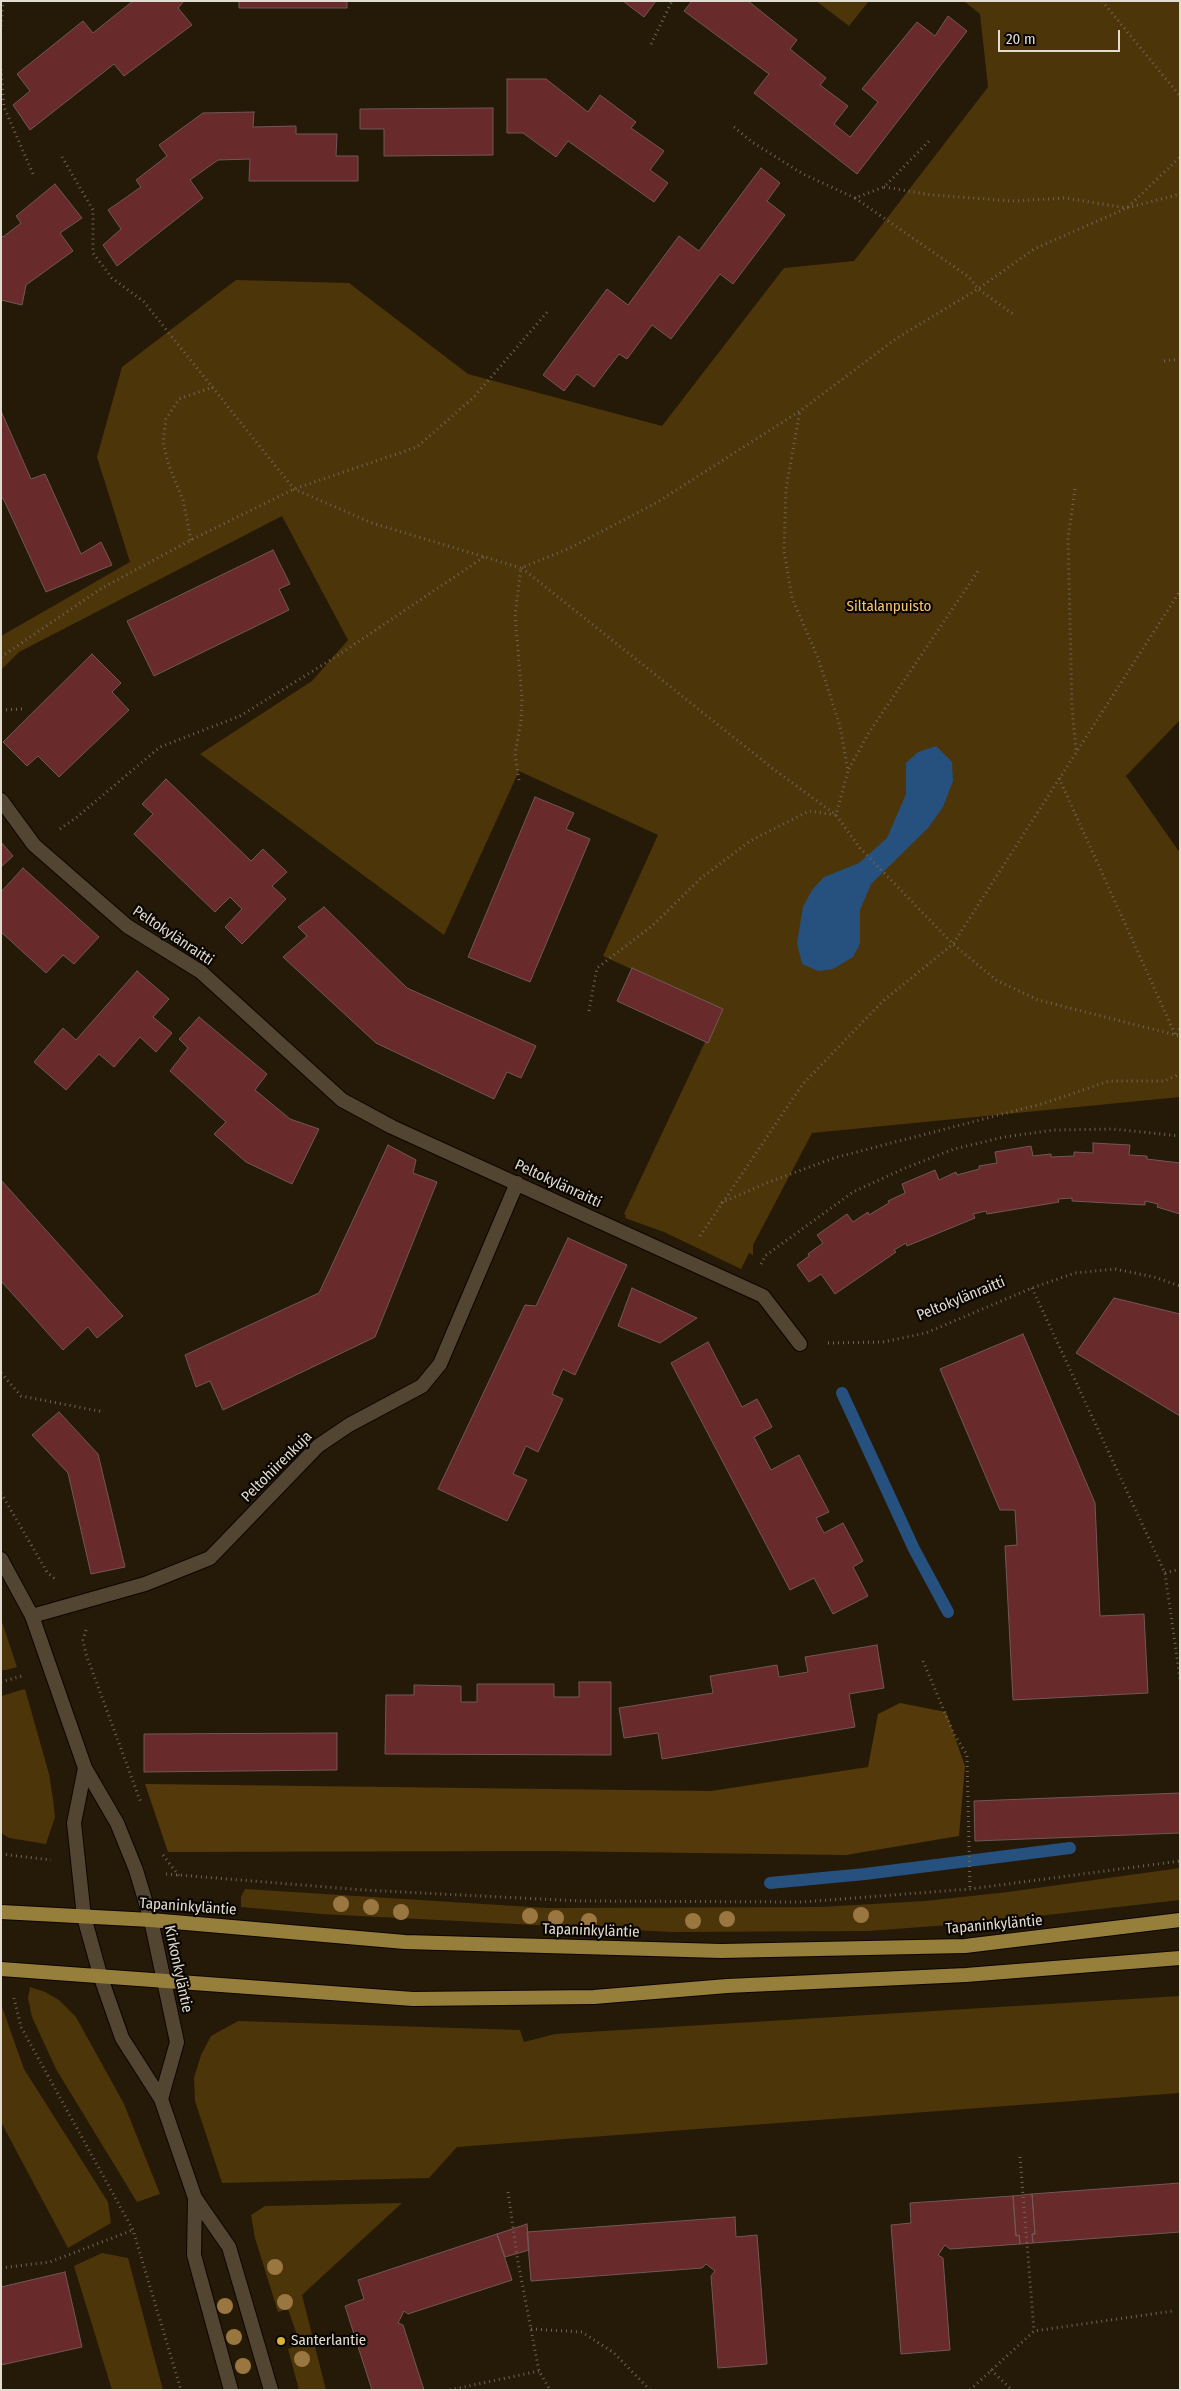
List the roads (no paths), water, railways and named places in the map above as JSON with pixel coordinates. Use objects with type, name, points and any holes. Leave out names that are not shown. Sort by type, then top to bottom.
[{"type":"main road","name":"Tapaninkyläntie","points":[[1,1912],[151,1920],[405,1942],[721,1951],[965,1946],[1180,1920]]},
{"type":"main road","points":[[1,1969],[101,1978],[413,1999],[594,1997],[727,1986],[966,1975],[1180,1958]]},
{"type":"street","name":"Peltokylänraitti","points":[[1,800],[34,845],[127,926],[201,972],[342,1100],[392,1127],[763,1296],[800,1344]]},
{"type":"street","name":"Peltohiirenkuja","points":[[32,1616],[80,1604],[145,1584],[210,1558],[318,1446],[349,1424],[422,1386],[440,1364],[518,1183]]},
{"type":"street","name":"Kirkonkyläntie","points":[[1,1559],[32,1616],[85,1768],[117,1823],[136,1870],[151,1920],[166,1981],[177,2042],[161,2099]]},
{"type":"street","points":[[85,1768],[74,1823],[84,1917],[101,1978],[122,2038],[161,2099],[195,2198],[229,2247],[271,2390]]},
{"type":"street","points":[[195,2198],[194,2256],[231,2390]]},
{"type":"water","points":[[936,746],[952,762],[953,781],[943,807],[928,828],[871,884],[860,910],[860,944],[853,957],[833,969],[818,971],[802,964],[797,943],[803,907],[812,890],[824,877],[859,863],[887,838],[906,794],[906,763],[918,752]]},
{"type":"waterway","points":[[842,1393],[914,1549],[948,1612]]},
{"type":"waterway","points":[[770,1883],[865,1874],[1070,1848]]},
{"type":"place","name":"Santerlantie","points":[[281,2341]]},
{"type":"park label","name":"Siltalanpuisto","points":[[889,607]]}]
